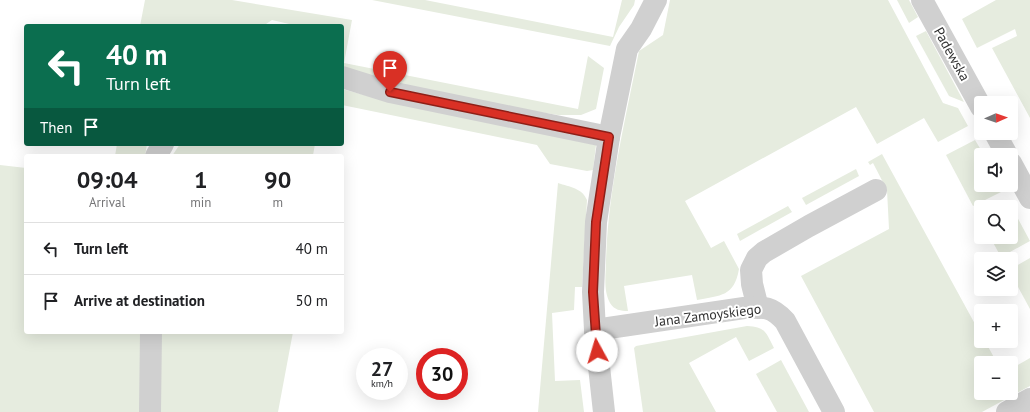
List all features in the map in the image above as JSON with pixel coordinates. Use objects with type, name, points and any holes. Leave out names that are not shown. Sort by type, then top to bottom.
[{"type":"street","points":[[604,412],[595,330],[593,292],[596,222],[609,137],[626,49],[641,29],[656,0]]},
{"type":"street","name":"Padewska","points":[[922,0],[975,96]]},
{"type":"street","points":[[344,78],[390,92],[609,137]]},
{"type":"street","points":[[1018,176],[1030,198]]},
{"type":"street","points":[[758,308],[752,284],[751,270],[757,258],[764,252],[809,226],[876,190]]},
{"type":"street","name":"Jana Zamoyskiego","points":[[595,330],[744,308],[769,308],[778,313],[785,321],[834,412]]},
{"type":"street","points":[[150,412],[151,334]]},
{"type":"street","points":[[1007,412],[1030,399]]},
{"type":"shaded area","points":[[145,0],[232,0],[352,20],[344,63],[344,24],[289,24],[272,20],[266,24],[140,24]]},
{"type":"shaded area","points":[[372,0],[425,0],[613,37],[622,0],[635,0],[634,5],[619,27],[610,46]]},
{"type":"shaded area","points":[[670,0],[888,0],[943,103],[958,108],[968,126],[938,142],[924,118],[877,144],[856,107],[685,201],[711,248],[724,241],[739,269],[734,285],[730,290],[720,295],[697,300],[692,275],[624,286],[628,311],[618,310],[610,303],[606,293],[605,282],[607,234],[618,156],[639,51],[663,35]]},
{"type":"shaded area","points":[[897,0],[909,0],[918,17],[909,23]]},
{"type":"shaded area","points":[[996,0],[1030,0],[1030,118],[992,48],[1017,36],[1015,29],[977,48],[962,19]]},
{"type":"shaded area","points":[[926,31],[964,102],[949,96],[916,36]]},
{"type":"shaded area","points":[[588,56],[604,68],[596,109],[581,115],[558,115],[451,98],[344,71],[344,63],[578,109]]},
{"type":"shaded area","points":[[344,90],[372,97],[596,145],[593,170],[587,171],[550,164],[537,145],[344,105]]},
{"type":"shaded area","points":[[975,140],[980,148],[974,148],[974,192],[1001,192],[985,200],[974,200],[973,206],[946,155]]},
{"type":"shaded area","points":[[117,146],[147,146],[145,154],[115,154]]},
{"type":"shaded area","points":[[179,146],[315,146],[313,154],[173,154]]},
{"type":"shaded area","points":[[882,154],[974,322],[974,348],[989,348],[993,356],[974,356],[974,400],[1004,400],[982,412],[874,412],[801,276],[889,229],[887,190],[873,163],[870,165],[868,162]]},
{"type":"shaded area","points":[[0,165],[24,168],[24,334],[141,334],[140,412],[0,412]]},
{"type":"shaded area","points":[[856,169],[859,176],[806,205],[802,198]]},
{"type":"shaded area","points":[[558,183],[579,190],[587,200],[582,287],[575,287],[574,310],[552,313],[555,381],[580,380],[584,412],[538,412]]},
{"type":"shaded area","points":[[788,206],[792,212],[740,241],[737,234]]},
{"type":"shaded area","points":[[1018,219],[1030,241],[1010,252],[998,252],[994,244],[1018,244]]},
{"type":"shaded area","points":[[1030,258],[1030,309],[1018,287],[1018,265]]},
{"type":"shaded area","points":[[747,326],[762,329],[774,348],[749,361],[736,337],[689,363],[716,412],[643,412],[634,348],[636,346]]},
{"type":"shaded area","points":[[157,334],[293,334],[278,412],[156,412]]},
{"type":"shaded area","points":[[1030,358],[1030,386],[1018,392],[1018,365]]},
{"type":"shaded area","points":[[781,360],[809,412],[777,412],[756,374]]},
{"type":"route","points":[[390,92],[609,137],[600,185],[596,222],[593,292],[597,351]]}]
